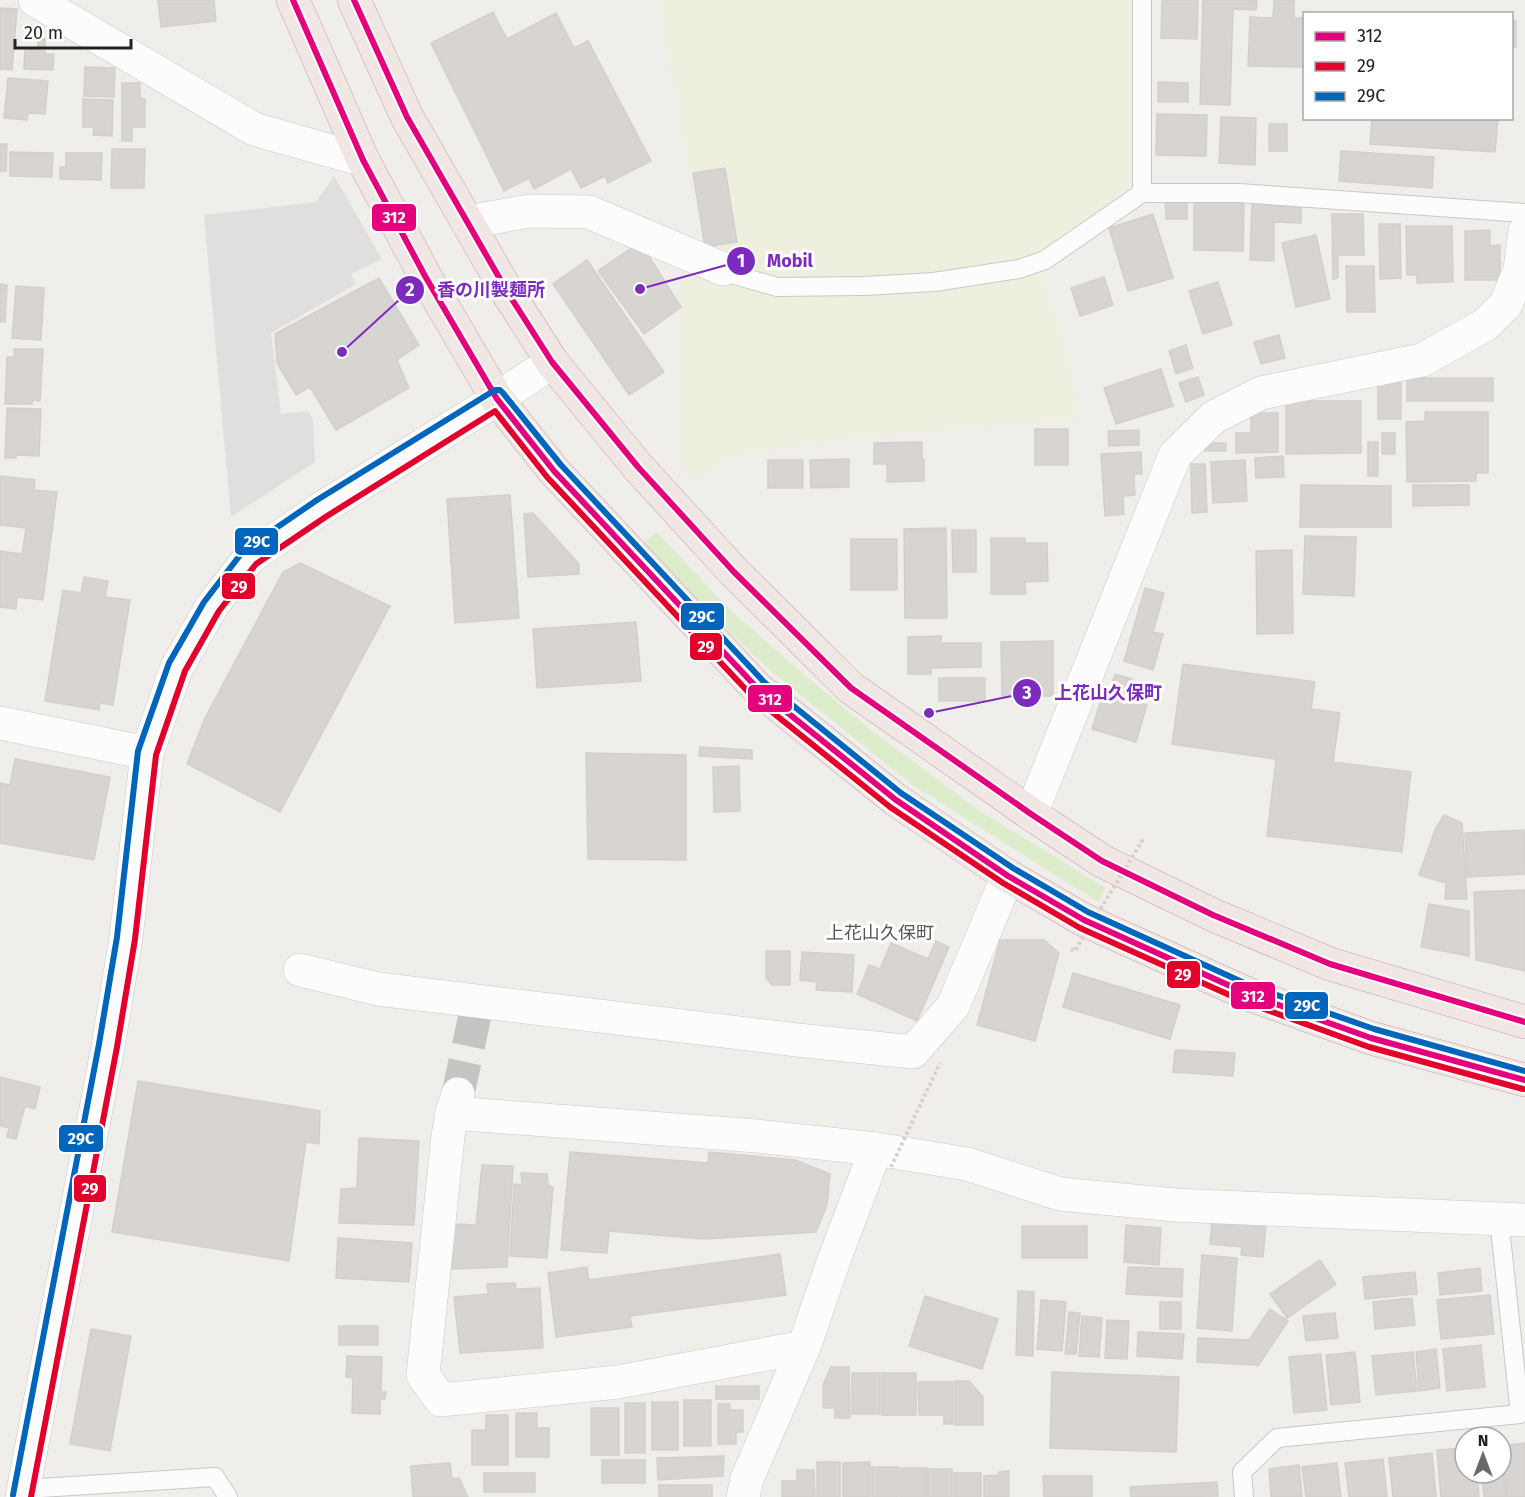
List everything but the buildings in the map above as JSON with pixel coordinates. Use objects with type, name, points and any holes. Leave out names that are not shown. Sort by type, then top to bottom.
[{"type":"highway","points":[[293,0],[363,160],[425,276],[497,399],[554,471],[758,689],[896,800],[1008,876],[1084,920],[1248,994],[1371,1038],[1525,1080]]},
{"type":"highway","points":[[354,0],[407,117],[508,293],[552,362],[638,467],[726,563],[851,688],[1102,861],[1213,915],[1330,964],[1525,1022]]},
{"type":"street","points":[[35,0],[254,129],[363,160]]},
{"type":"street","points":[[467,222],[530,211],[589,212],[723,269]]},
{"type":"street","points":[[1031,814],[1175,455],[1214,417],[1261,393],[1422,360],[1485,325],[1506,304],[1520,269],[1525,231]]},
{"type":"street","points":[[23,1493],[108,1046],[126,938],[147,753],[177,667],[212,606],[250,557],[322,508],[552,362]]},
{"type":"street","points":[[0,723],[147,753]]},
{"type":"street","points":[[300,970],[378,989],[785,1039],[913,1052],[953,1006],[1008,876]]},
{"type":"street","points":[[804,1347],[618,1382],[441,1400],[423,1375],[448,1136],[455,1104],[757,1136],[884,1158],[967,1164],[1060,1194],[1175,1205],[1512,1219]]},
{"type":"street","points":[[743,1497],[747,1479],[804,1347],[834,1260],[884,1158]]},
{"type":"lane","points":[[1142,0],[1142,193]]},
{"type":"lane","points":[[723,269],[735,275],[777,287],[934,282],[1019,269],[1045,260],[1142,193],[1239,193],[1525,213]]},
{"type":"lane","points":[[1244,1497],[1242,1472],[1277,1438],[1520,1414],[1512,1219]]},
{"type":"lane","points":[[23,1493],[215,1477],[228,1497]]},
{"type":"path","points":[[1071,949],[1076,951],[1142,841],[1138,840]]},
{"type":"path","points":[[884,1158],[940,1063]]},
{"type":"green space","points":[[658,0],[1133,0],[1130,185],[1116,201],[1037,259],[1069,356],[1077,419],[863,436],[730,456],[695,478],[681,465],[681,266],[702,245]]},
{"type":"green space","points":[[657,532],[726,606],[872,731],[983,813],[1106,888],[1098,902],[911,784],[771,671],[712,616],[643,543]]},
{"type":"shaded area","points":[[334,176],[382,259],[351,274],[356,284],[271,333],[281,414],[309,411],[313,420],[315,462],[231,517],[204,215],[316,202]]},
{"type":"tunnel","points":[[458,1094],[478,1001]]},
{"type":"transit line","name":"312","points":[[293,0],[363,160],[425,276],[497,399],[554,471],[758,689],[896,800],[1008,876],[1084,920],[1248,994],[1371,1038],[1525,1080]]},
{"type":"transit line","name":"312","points":[[354,0],[407,117],[508,293],[552,362],[638,467],[734,572],[851,688],[1102,861],[1213,915],[1330,964],[1525,1022]]},
{"type":"transit line","name":"29C","points":[[13,1495],[99,1044],[117,937],[138,751],[169,663],[204,602],[244,550],[317,500],[495,390],[503,393],[561,465],[764,682],[901,793],[1013,868],[1088,912],[1251,986],[1374,1029],[1525,1071]]},
{"type":"transit line","name":"29","points":[[31,1497],[117,1047],[135,939],[156,755],[185,671],[219,611],[256,564],[327,516],[495,411],[547,477],[751,695],[890,807],[1003,883],[1080,928],[1245,1002],[1369,1047],[1523,1089]]},
{"type":"place","name":"Mobil","points":[[640,289]]},
{"type":"place","name":"香の川製麺所","points":[[342,352]]},
{"type":"place","name":"上花山久保町","points":[[929,713]]},
{"type":"district","name":"上花山久保町","points":[[880,933]]}]
